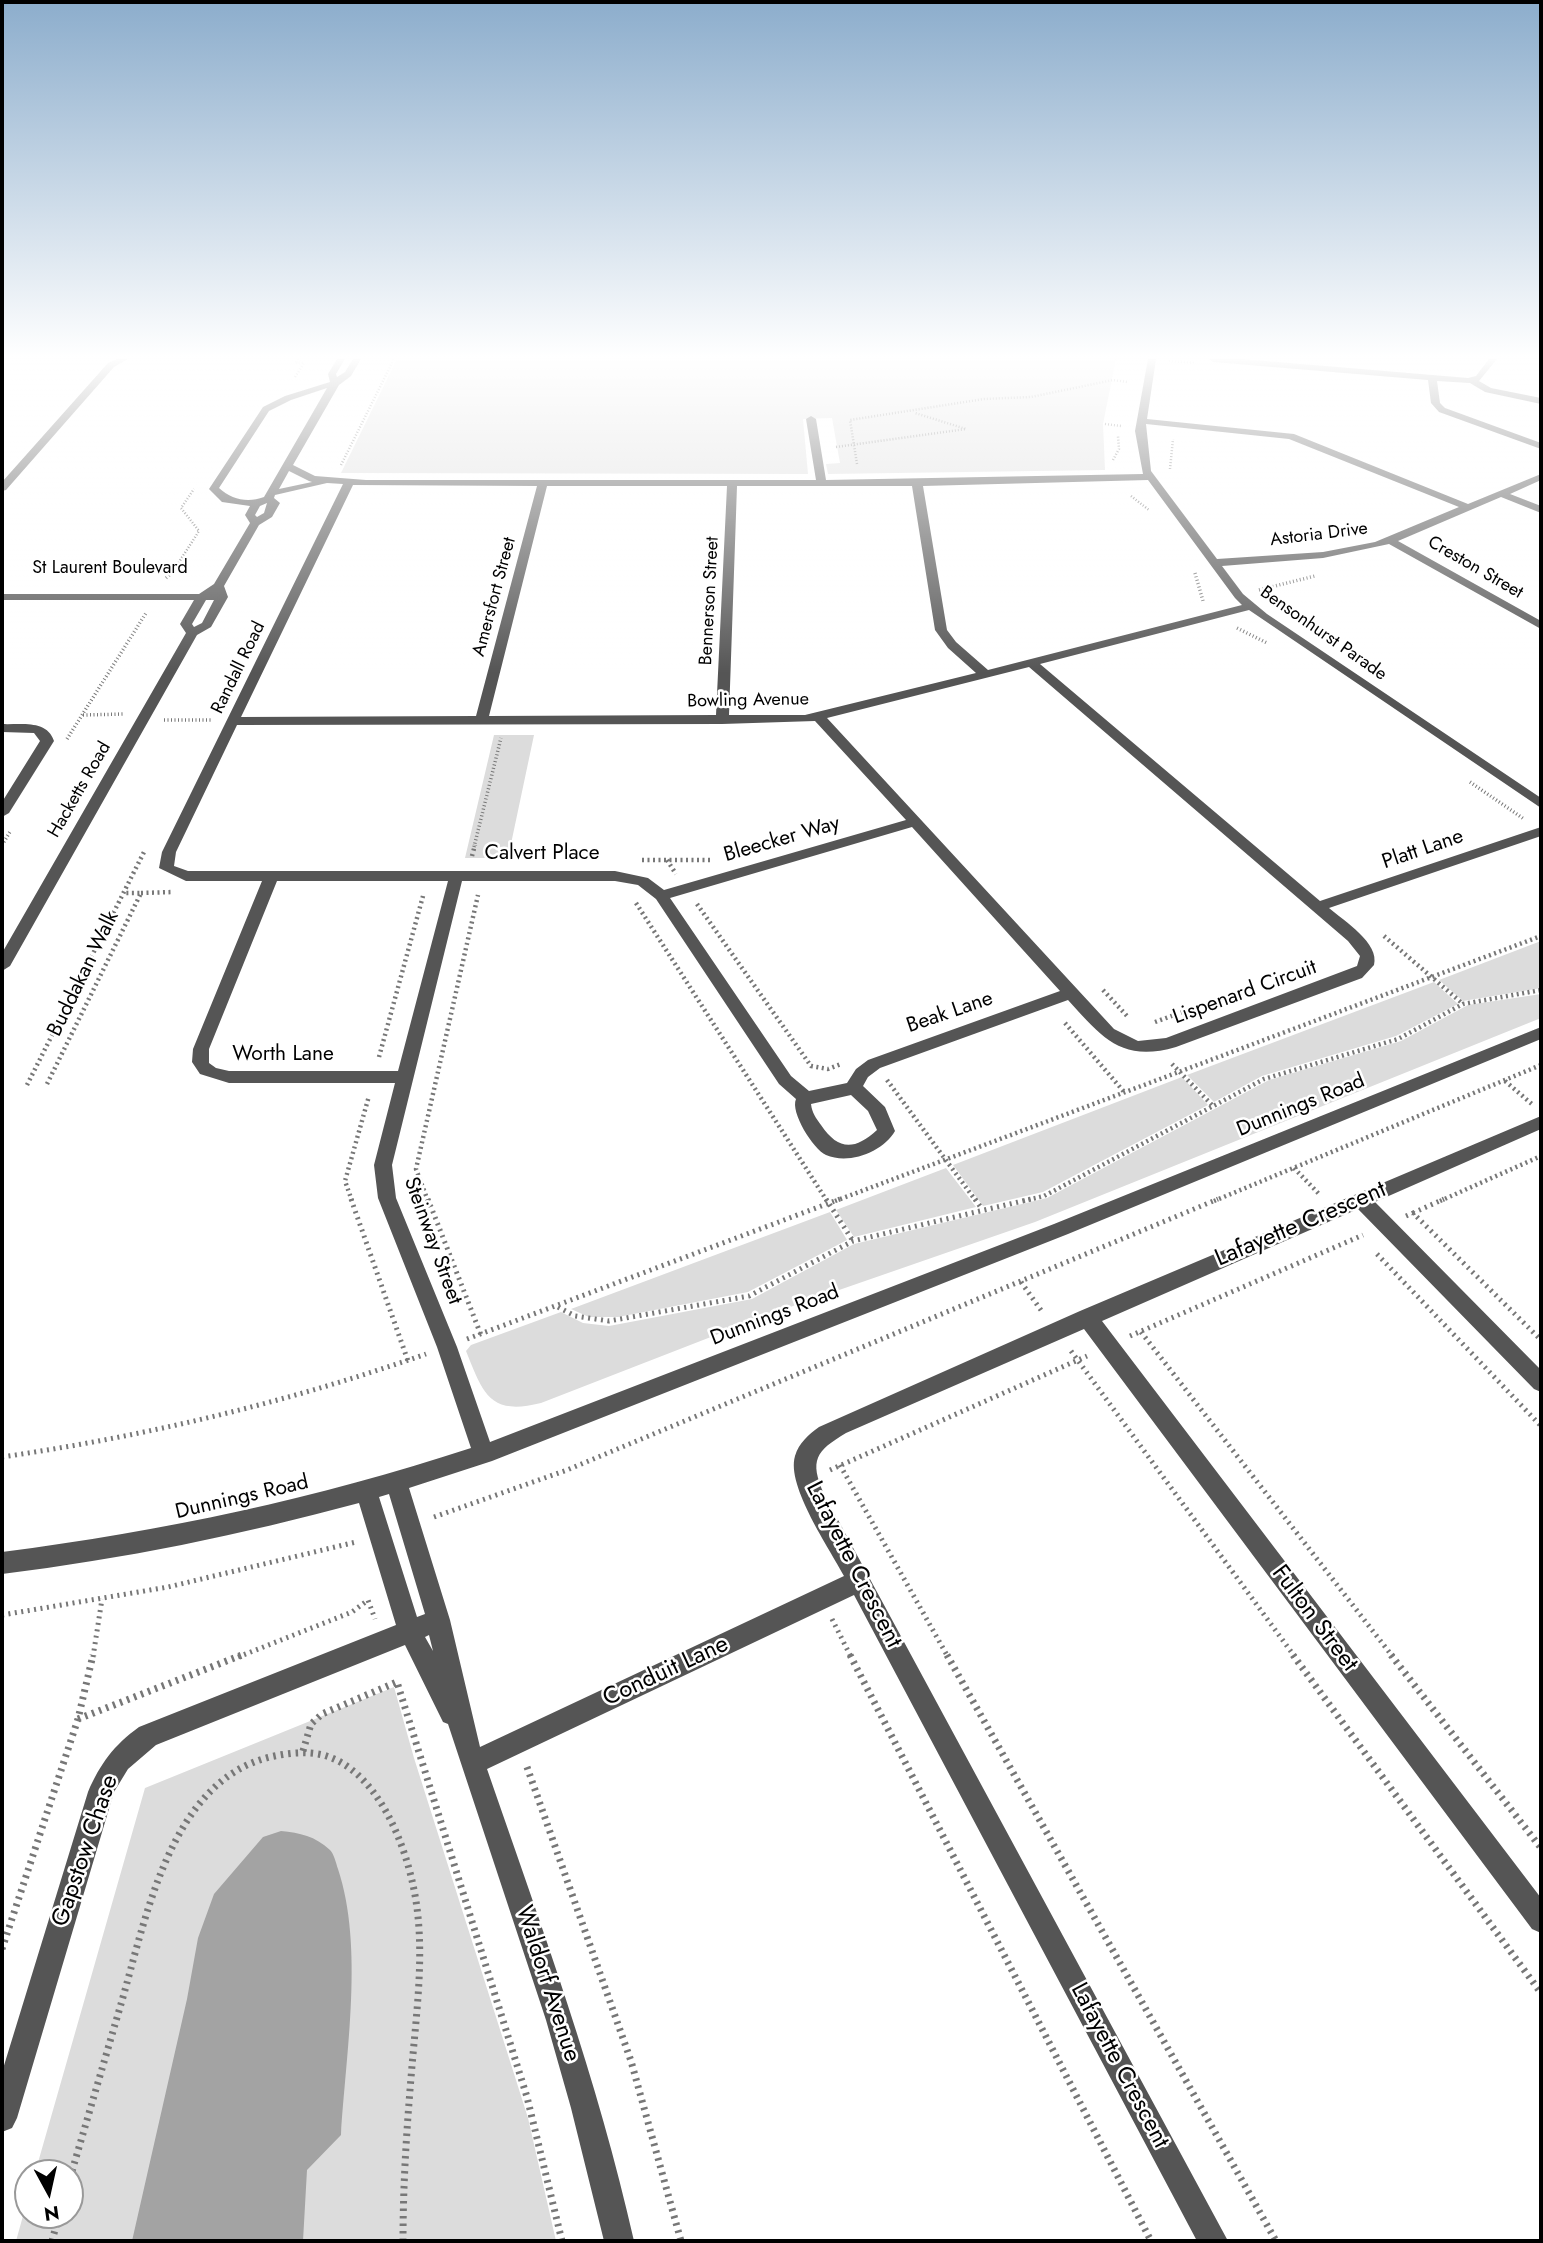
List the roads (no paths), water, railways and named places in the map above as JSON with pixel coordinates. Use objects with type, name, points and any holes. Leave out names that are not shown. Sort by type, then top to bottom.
[{"type":"street","points":[[2,488],[24,464]]},
{"type":"street","points":[[230,464],[214,489],[226,500],[256,505],[270,496],[332,482]]},
{"type":"street","points":[[818,464],[821,483]]},
{"type":"street","name":"Bensonhurst Parade","points":[[1146,464],[1149,477],[1239,596],[1250,606],[1541,804]]},
{"type":"street","points":[[1360,464],[1470,508]]},
{"type":"street","points":[[288,466],[313,479],[332,482],[917,483],[1149,477]]},
{"type":"street","name":"Hacketts Road","points":[[2,965],[192,633],[207,625],[220,592],[255,523],[268,515],[275,503],[270,496],[288,466]]},
{"type":"street","name":"Astoria Drive","points":[[1214,563],[1340,553],[1391,541],[1541,477]]},
{"type":"street","name":"Randall Road","points":[[168,870],[166,860],[349,482]]},
{"type":"street","name":"Amersfort Street","points":[[481,720],[543,483]]},
{"type":"street","name":"Bennerson Street","points":[[722,720],[732,483]]},
{"type":"street","points":[[917,483],[941,630],[952,645],[986,675]]},
{"type":"street","points":[[1501,494],[1541,510]]},
{"type":"street","name":"Hacketts Road","points":[[255,523],[250,515],[256,505]]},
{"type":"street","name":"Creston Street","points":[[1391,541],[1541,626]]},
{"type":"street","name":"St Laurent Boulevard","points":[[2,587],[220,592]]},
{"type":"street","name":"Hacketts Road","points":[[192,633],[186,624],[202,597],[220,592]]},
{"type":"street","name":"St Laurent Boulevard","points":[[2,597],[202,597]]},
{"type":"street","name":"Bowling Avenue","points":[[232,721],[790,720],[820,717],[1250,606]]},
{"type":"street","name":"Lispenard Circuit","points":[[820,717],[1071,993],[1108,1032],[1129,1046],[1148,1049],[1170,1043],[1356,974],[1367,967],[1369,961],[1363,947],[1032,663]]},
{"type":"street","points":[[2,728],[37,729],[45,734],[47,741],[2,813]]},
{"type":"street","name":"Bleecker Way","points":[[661,896],[915,822]]},
{"type":"street","name":"Platt Lane","points":[[1318,907],[1541,831]]},
{"type":"street","name":"Calvert Place","points":[[168,870],[186,876],[271,876],[454,884],[628,877],[650,885],[661,896],[785,1080],[806,1098]]},
{"type":"street","name":"Worth Lane","points":[[271,876],[201,1049],[200,1065],[205,1071],[229,1077],[404,1077]]},
{"type":"street","name":"Steinway Street","points":[[454,884],[387,1148],[384,1182],[387,1198],[447,1347],[484,1454]]},
{"type":"street","name":"Beak Lane","points":[[853,1088],[862,1073],[874,1064],[1071,993]]},
{"type":"street","name":"Dunnings Road","points":[[2,1563],[65,1556],[238,1525],[397,1484],[484,1454],[1061,1228],[1541,1033]]},
{"type":"street","points":[[853,1088],[868,1098],[885,1123],[886,1131],[880,1139],[844,1152],[826,1146],[802,1111],[802,1103],[806,1098],[853,1088]]},
{"type":"street","name":"Lafayette Crescent","points":[[1213,2241],[807,1481],[806,1455],[810,1444],[821,1435],[1087,1317],[1541,1122]]},
{"type":"street","points":[[1360,1199],[1541,1383]]},
{"type":"street","name":"Fulton Street","points":[[1087,1317],[1541,1920]]},
{"type":"street","name":"Waldorf Avenue","points":[[397,1484],[438,1620],[461,1731],[560,2020],[586,2108],[619,2241]]},
{"type":"street","name":"Waldorf Avenue","points":[[366,1491],[410,1632],[461,1731]]},
{"type":"street","name":"Conduit Lane","points":[[472,1763],[860,1580]]},
{"type":"street","name":"Gapstow Chase","points":[[2,2118],[101,1792],[108,1775],[130,1747],[148,1736],[438,1620]]}]
